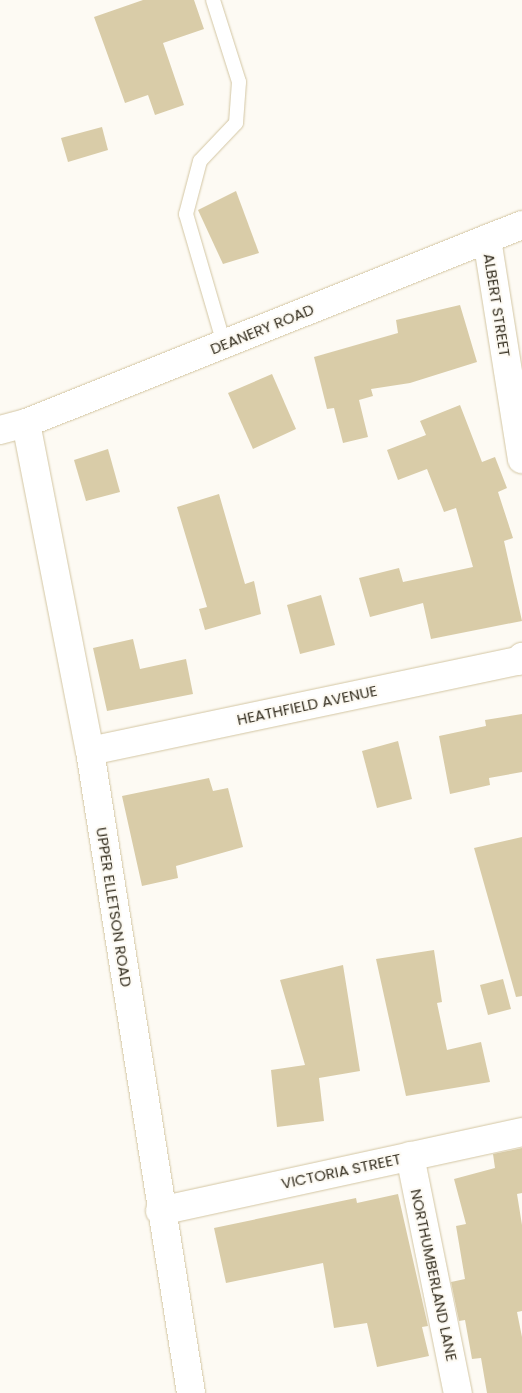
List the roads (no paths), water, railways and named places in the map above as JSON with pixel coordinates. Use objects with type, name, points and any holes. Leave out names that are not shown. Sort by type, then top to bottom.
[{"type":"street","name":"DEANERY ROAD","points":[[0,430],[26,423],[522,224]]},
{"type":"street","name":"ALBERT STREET","points":[[487,239],[522,459]]},
{"type":"street","name":"UPPER ELLETSON ROAD","points":[[26,423],[90,751],[160,1211],[191,1393]]},
{"type":"street","name":"HEATHFIELD AVENUE","points":[[90,751],[518,661],[522,657]]},
{"type":"street","name":"VICTORIA STREET","points":[[160,1211],[522,1132]]},
{"type":"street","name":"NORTHUMBERLAND LANE","points":[[410,1156],[458,1393]]},
{"type":"lane","points":[[214,0],[239,82],[236,123],[200,161],[186,214],[224,344]]}]
